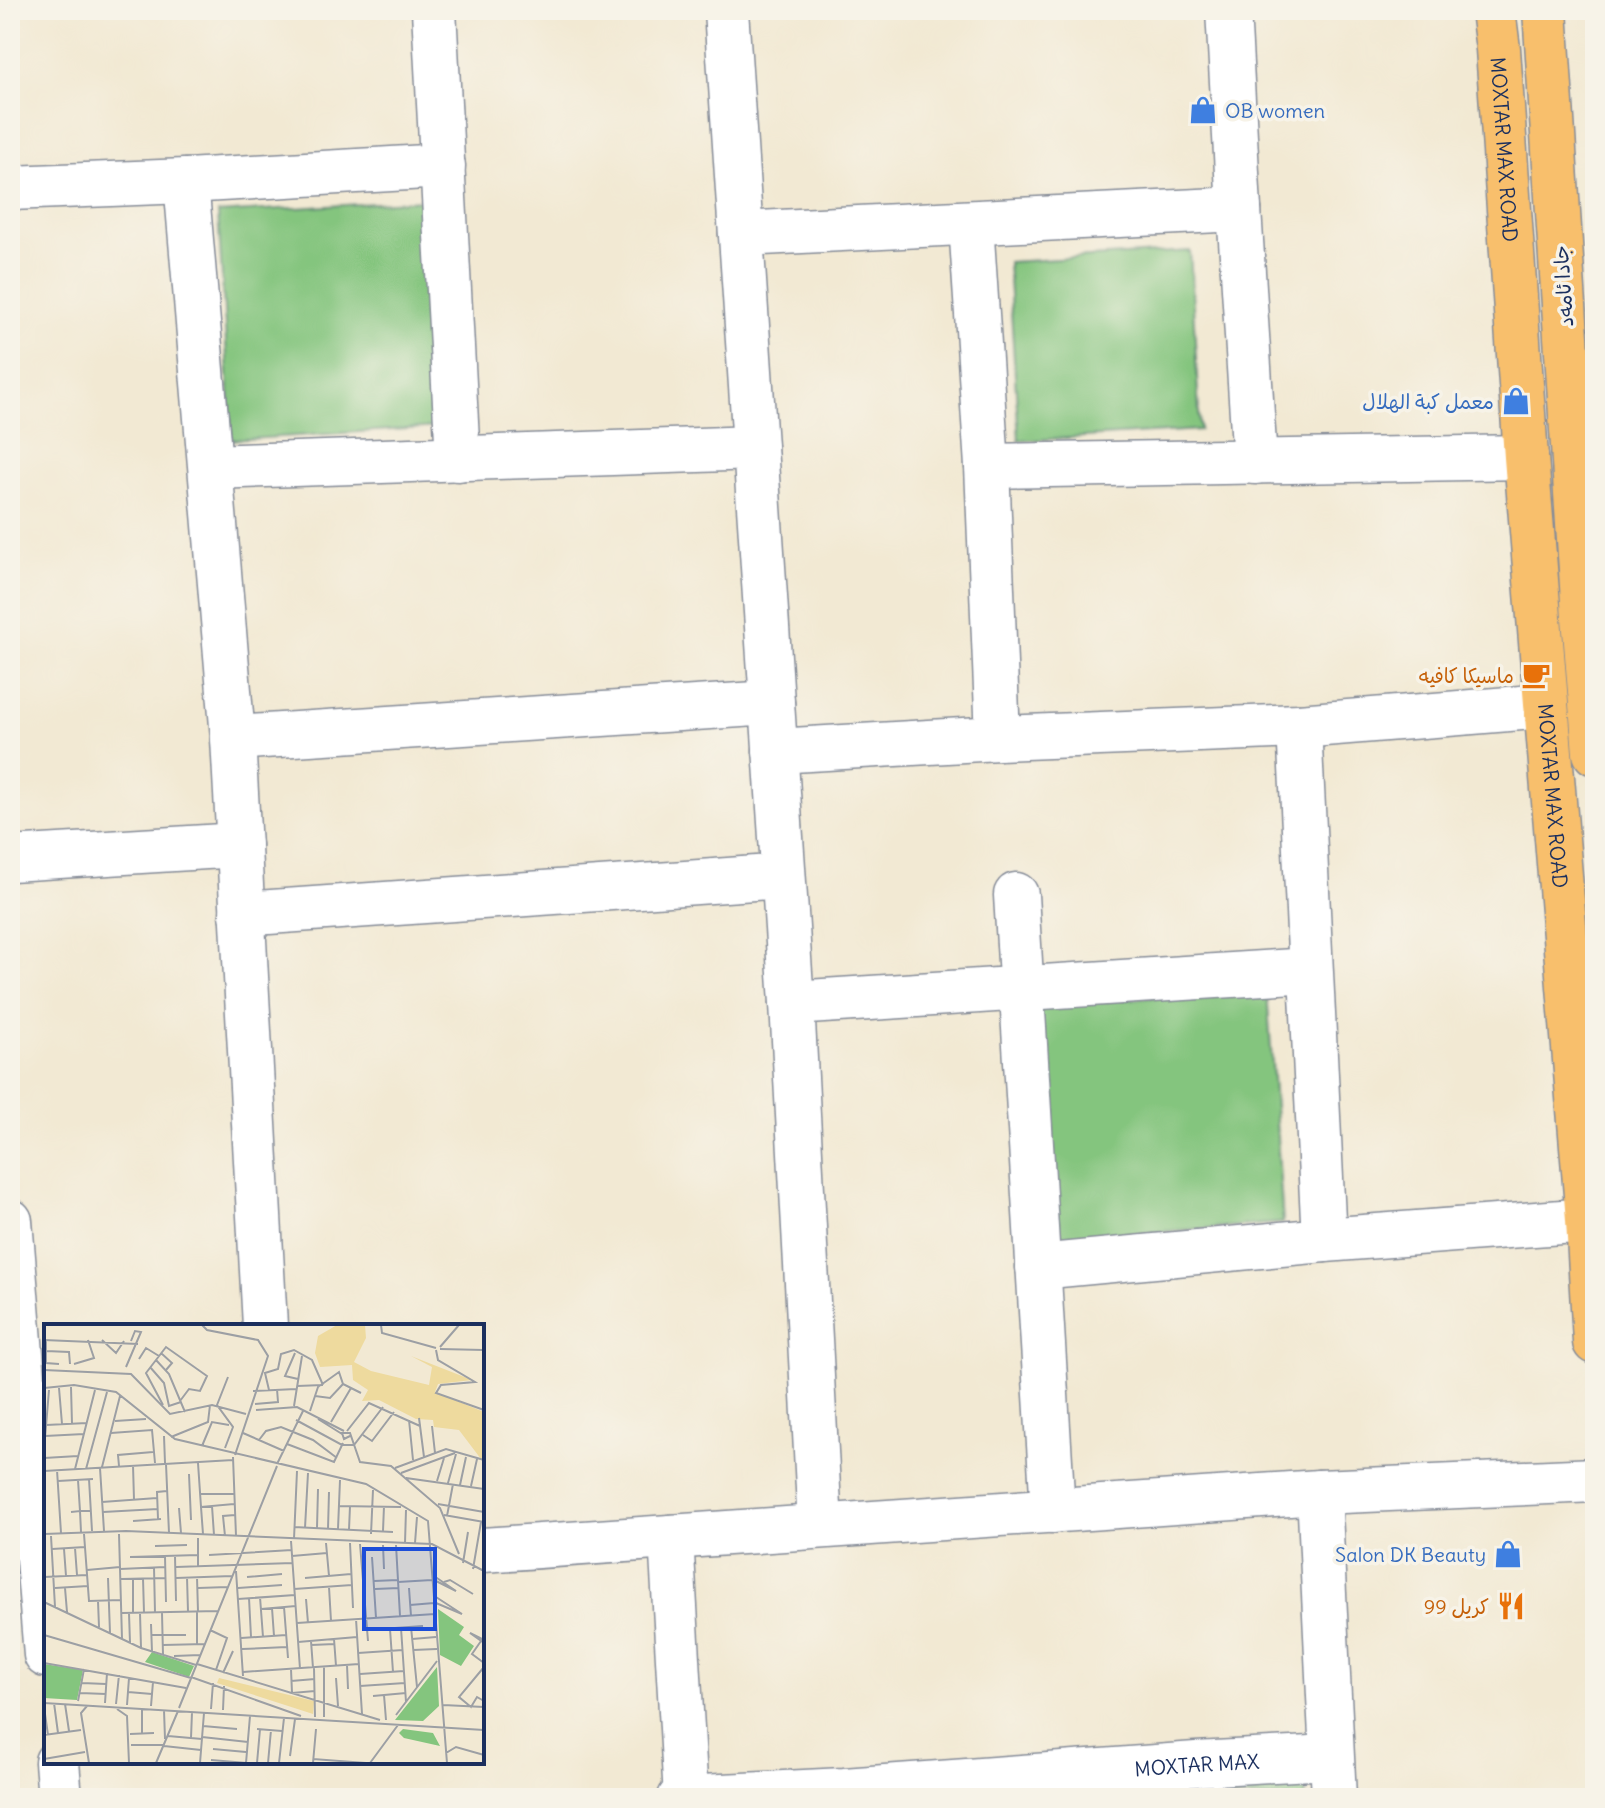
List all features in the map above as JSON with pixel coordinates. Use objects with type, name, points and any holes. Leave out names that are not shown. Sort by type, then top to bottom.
[{"type":"main road","name":"MOXTAR MAX ROAD","points":[[1493,10],[1595,1342]]},
{"type":"main road","name":"جادا ئامەد","points":[[1545,10],[1590,620],[1595,753]]},
{"type":"street","points":[[434,10],[458,459]]},
{"type":"street","points":[[726,10],[792,1003],[820,1526]]},
{"type":"street","points":[[1228,10],[1255,462]]},
{"type":"street","points":[[10,188],[443,166]]},
{"type":"street","points":[[186,181],[233,738],[265,1324]]},
{"type":"street","points":[[741,234],[1239,209]]},
{"type":"street","points":[[971,223],[987,466],[998,738]]},
{"type":"street","points":[[211,467],[755,448]]},
{"type":"street","points":[[987,466],[1526,457]]},
{"type":"street","points":[[233,738],[772,703]]},
{"type":"street","points":[[775,751],[1299,726],[1545,706]]},
{"type":"street","points":[[1299,726],[1324,1240]]},
{"type":"street","points":[[10,859],[239,845]]},
{"type":"street","points":[[242,914],[783,876]]},
{"type":"street","points":[[1016,895],[1053,1511]]},
{"type":"street","points":[[792,1003],[1310,970]]},
{"type":"street","points":[[1038,1267],[1324,1240],[1588,1220]]},
{"type":"street","points":[[10,1221],[32,1581],[44,1644]]},
{"type":"street","points":[[484,1550],[1319,1492],[1595,1480]]},
{"type":"street","name":"MOXTAR MAX","points":[[683,1798],[1332,1777],[1319,1492]]},
{"type":"street","points":[[671,1537],[683,1798]]},
{"type":"street","points":[[57,1764],[60,1798]]},
{"type":"green space","points":[[423,200],[438,427],[232,440],[218,213]]},
{"type":"green space","points":[[1190,251],[1200,430],[1019,441],[1008,262]]},
{"type":"green space","points":[[1267,990],[1283,1223],[1055,1239],[1039,1005]]},
{"type":"green space","points":[[1305,1782],[1306,1798],[1137,1798]]},
{"type":"place","name":"OB women","points":[[1203,110]]},
{"type":"place","name":"معمل كبة الهلال","points":[[1516,401]]},
{"type":"place","name":"ماسيكا كافيه","points":[[1536,675]]},
{"type":"place","name":"Salon DK Beauty","points":[[1508,1554]]},
{"type":"place","name":"99 كريل","points":[[1511,1606]]}]
